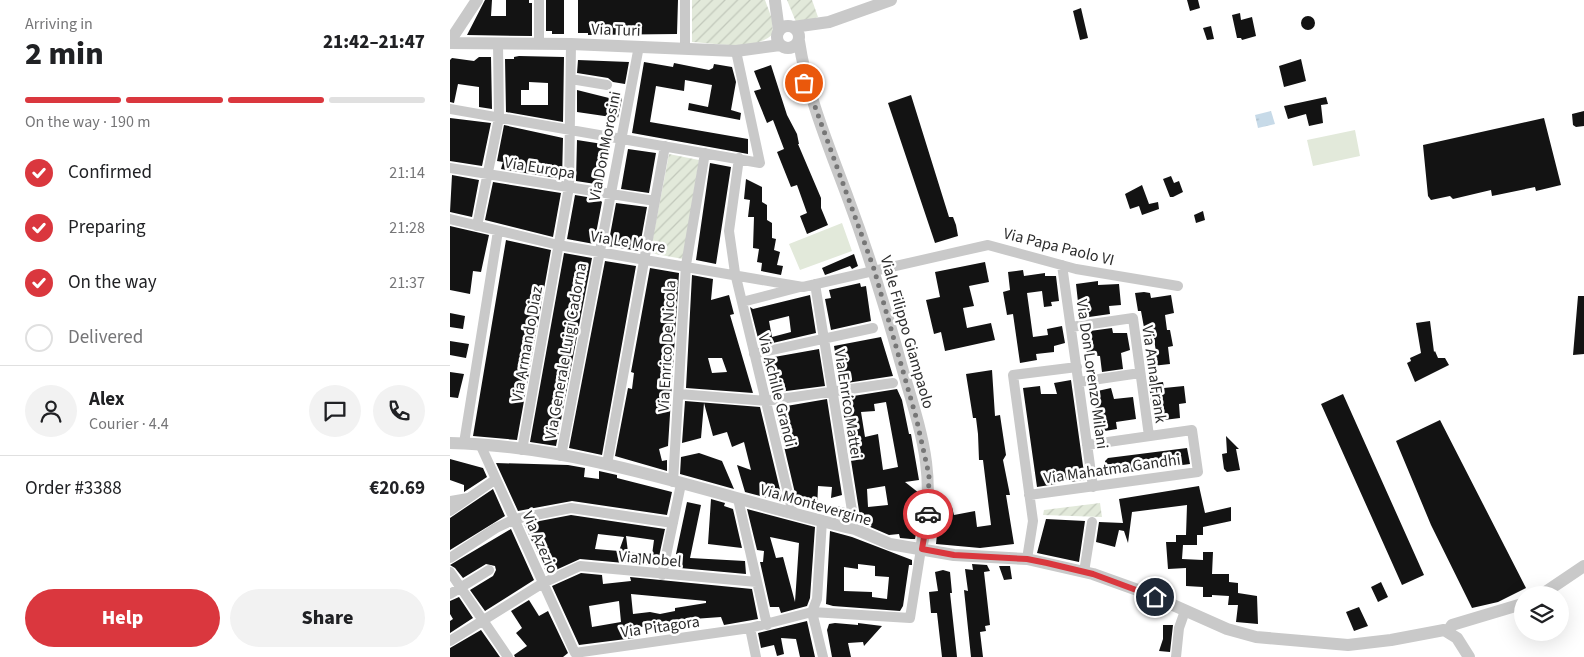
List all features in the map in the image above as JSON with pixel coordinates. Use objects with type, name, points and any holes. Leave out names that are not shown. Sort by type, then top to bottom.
[{"type":"street","points":[[450,42],[477,0]]},
{"type":"street","points":[[539,0],[539,43]]},
{"type":"street","points":[[685,0],[685,48]]},
{"type":"street","points":[[775,0],[792,33],[792,48],[784,47],[778,39],[792,33],[890,0]]},
{"type":"street","name":"Viale Filippo Giampaolo","points":[[792,33],[813,101],[874,269],[926,458],[929,508],[922,549]]},
{"type":"street","name":"Via Turi","points":[[450,42],[638,46],[736,51],[784,47]]},
{"type":"street","points":[[477,226],[499,118],[498,44]]},
{"type":"street","name":"Via Armando Diaz","points":[[522,450],[569,187],[572,44]]},
{"type":"street","name":"Via Don Morosini","points":[[599,251],[638,46]]},
{"type":"street","name":"Viale Filippo Giampaolo","points":[[784,47],[813,101]]},
{"type":"street","points":[[450,109],[760,162],[736,51]]},
{"type":"street","points":[[571,79],[607,85]]},
{"type":"street","points":[[607,464],[665,146]]},
{"type":"street","name":"Via Enrico De Nicola","points":[[662,575],[673,523],[677,483],[679,394],[686,265],[705,153]]},
{"type":"street","name":"Via Achille Grandi","points":[[739,158],[729,232],[734,273],[793,514]]},
{"type":"street","name":"Via Europa","points":[[450,168],[655,201]]},
{"type":"street","name":"Via Le More","points":[[450,219],[558,244],[803,286]]},
{"type":"street","points":[[464,443],[498,231]]},
{"type":"street","name":"Via Papa Paolo VI","points":[[874,269],[988,245],[1062,265],[1178,286]]},
{"type":"street","name":"Via Generale Luigi Cadorna","points":[[561,456],[599,251]]},
{"type":"street","name":"Via Don Lorenzo Milani","points":[[1062,265],[1093,487]]},
{"type":"street","name":"Via Le More","points":[[742,302],[874,269]]},
{"type":"street","name":"Via Enrico Mattei","points":[[814,284],[855,529]]},
{"type":"street","name":"Via Anna Frank","points":[[1071,327],[1133,318],[1149,436]]},
{"type":"street","points":[[754,354],[873,328]]},
{"type":"street","points":[[1027,559],[1033,520],[1013,375],[1077,367]]},
{"type":"street","points":[[1079,382],[1140,373]]},
{"type":"street","points":[[679,394],[766,401],[893,383]]},
{"type":"street","name":"Via Mahatma Gandhi","points":[[1029,495],[1198,472],[1192,430],[1149,436]]},
{"type":"street","points":[[1087,445],[1149,436]]},
{"type":"street","name":"Via Montevergine","points":[[450,443],[480,444],[607,464],[855,529],[890,544],[954,555],[1027,559],[1084,572],[1139,590],[1244,634],[1295,642],[1348,645],[1391,640],[1432,632],[1448,632]]},
{"type":"street","name":"Via Azezio","points":[[480,444],[515,519],[573,655]]},
{"type":"street","points":[[450,511],[472,498],[496,479]]},
{"type":"street","points":[[450,501],[472,498]]},
{"type":"street","points":[[738,499],[767,625]]},
{"type":"street","points":[[450,558],[496,528],[515,519],[571,508],[673,523]]},
{"type":"street","points":[[822,521],[817,599],[812,612],[823,657]]},
{"type":"street","points":[[1084,572],[1092,522]]},
{"type":"street","name":"Via Pitagora","points":[[573,655],[767,625],[812,612],[910,618],[922,549]]},
{"type":"street","name":"Via Nobel","points":[[450,641],[543,583],[580,566],[662,575],[757,582]]},
{"type":"street","points":[[1554,586],[1584,566]]},
{"type":"street","points":[[450,594],[489,570]]},
{"type":"street","points":[[450,572],[508,657]]},
{"type":"street","points":[[1469,657],[1457,638],[1448,632],[1452,625],[1514,606]]},
{"type":"street","points":[[1176,657],[1179,628],[1186,611]]},
{"type":"street","points":[[750,628],[756,657]]},
{"type":"green space","points":[[692,0],[765,0],[772,19],[773,34],[765,40],[745,45],[692,42]]},
{"type":"green space","points":[[787,0],[812,0],[818,17],[803,23],[796,22]]},
{"type":"green space","points":[[1355,130],[1360,156],[1313,166],[1307,140]]},
{"type":"green space","points":[[669,154],[699,160],[683,259],[650,253]]},
{"type":"green space","points":[[842,223],[852,251],[800,270],[789,244]]},
{"type":"green space","points":[[1100,503],[1102,517],[1043,515],[1044,510]]},
{"type":"water","points":[[1271,111],[1275,124],[1258,128],[1255,115]]},
{"type":"building","points":[[485,0],[492,0],[491,16],[506,16],[506,0],[529,0],[529,3],[532,3],[532,36],[467,35]]},
{"type":"building","points":[[546,0],[564,0],[564,34],[552,34],[552,31],[546,31]]},
{"type":"building","points":[[578,0],[678,0],[677,34],[588,35],[588,33],[578,33]]},
{"type":"building","points":[[1187,0],[1198,0],[1200,8],[1190,11]]},
{"type":"building","points":[[1081,8],[1088,38],[1080,40],[1073,11]]},
{"type":"building","points":[[1240,13],[1241,20],[1252,17],[1256,36],[1242,40],[1237,38],[1232,15]]},
{"type":"building","points":[[1305,16],[1311,16],[1315,23],[1311,30],[1305,30],[1301,26],[1301,20]]},
{"type":"building","points":[[1211,26],[1214,39],[1207,40],[1203,28]]},
{"type":"building","points":[[479,57],[491,57],[492,109],[479,107],[479,87],[458,84],[454,103],[450,102],[450,60],[452,58],[474,61]]},
{"type":"building","points":[[514,57],[564,57],[563,122],[506,112],[505,59],[514,59]],"holes":[[[529,82],[548,83],[548,105],[521,105],[521,90],[529,90]]]},
{"type":"building","points":[[1301,59],[1306,81],[1284,87],[1279,66]]},
{"type":"building","points":[[578,60],[629,62],[625,84],[613,82],[608,78],[577,73]]},
{"type":"building","points":[[644,62],[673,67],[674,63],[709,70],[713,68],[714,64],[732,67],[736,82],[731,110],[741,113],[740,120],[688,110],[689,103],[708,107],[712,85],[685,80],[684,91],[656,86],[650,122],[748,139],[748,154],[632,133]]},
{"type":"building","points":[[771,65],[787,115],[797,134],[798,144],[821,198],[821,208],[828,225],[807,234],[800,216],[807,213],[797,185],[791,187],[777,152],[784,149],[773,120],[767,123],[754,91],[761,89],[754,71]]},
{"type":"building","points":[[577,90],[609,98],[610,96],[622,98],[618,118],[577,112]]},
{"type":"building","points":[[911,95],[949,217],[953,217],[958,236],[935,243],[888,103]]},
{"type":"building","points":[[1326,97],[1328,104],[1321,105],[1323,123],[1309,126],[1306,114],[1288,119],[1284,106]]},
{"type":"building","points":[[1584,111],[1584,126],[1576,127],[1573,125],[1572,114]]},
{"type":"building","points":[[450,118],[491,123],[482,166],[450,161]]},
{"type":"building","points":[[1544,118],[1561,185],[1536,191],[1535,187],[1492,196],[1491,190],[1453,199],[1450,196],[1431,200],[1428,196],[1423,145]]},
{"type":"building","points":[[504,125],[563,138],[562,179],[501,169],[503,162],[497,161]]},
{"type":"building","points":[[577,140],[609,145],[602,185],[576,181]]},
{"type":"building","points":[[628,149],[656,153],[649,193],[621,189]]},
{"type":"building","points":[[710,163],[731,167],[716,264],[696,260]]},
{"type":"building","points":[[452,175],[479,180],[472,217],[450,212]]},
{"type":"building","points":[[1171,176],[1174,183],[1179,181],[1183,192],[1173,197],[1170,197],[1163,179]]},
{"type":"building","points":[[746,179],[762,187],[762,202],[767,205],[767,220],[772,223],[772,238],[776,239],[774,250],[780,252],[777,265],[783,266],[781,275],[761,271],[762,263],[757,262],[759,249],[753,248],[754,217],[748,217],[750,200],[744,199]]},
{"type":"building","points":[[493,182],[561,193],[553,237],[485,220]]},
{"type":"building","points":[[1142,185],[1149,204],[1158,202],[1159,209],[1142,215],[1139,206],[1130,209],[1125,194]]},
{"type":"building","points":[[575,195],[599,199],[602,202],[594,244],[567,239]]},
{"type":"building","points":[[616,203],[647,207],[639,251],[608,246]]},
{"type":"building","points":[[1203,211],[1205,220],[1196,223],[1194,215]]},
{"type":"building","points":[[450,226],[489,235],[481,272],[473,271],[470,294],[450,290]]},
{"type":"building","points":[[506,240],[551,250],[517,440],[473,436]]},
{"type":"building","points":[[564,253],[592,258],[556,446],[530,442]]},
{"type":"building","points":[[854,254],[858,266],[852,269],[850,266],[825,275],[822,268]]},
{"type":"building","points":[[605,261],[636,266],[602,455],[569,448]]},
{"type":"building","points":[[985,262],[989,282],[969,286],[974,306],[963,308],[967,328],[991,323],[995,340],[945,351],[941,332],[934,334],[926,300],[940,297],[935,272]]},
{"type":"building","points":[[650,268],[679,273],[668,446],[659,449],[662,461],[667,460],[667,471],[615,456],[628,388],[632,389],[634,373],[631,372]]},
{"type":"building","points":[[1023,270],[1024,276],[1045,273],[1045,276],[1056,276],[1059,301],[1051,302],[1052,306],[1044,307],[1042,291],[1027,293],[1033,337],[1048,335],[1047,329],[1062,326],[1065,343],[1054,346],[1054,352],[1036,354],[1037,360],[1020,363],[1013,314],[1007,315],[1003,292],[1010,290],[1008,272]]},
{"type":"building","points":[[692,275],[713,279],[711,300],[729,295],[734,314],[730,315],[753,393],[686,388]],"holes":[[[708,358],[722,358],[727,372],[712,373]]]},
{"type":"building","points":[[1098,281],[1098,285],[1119,284],[1121,305],[1109,306],[1110,314],[1089,317],[1087,302],[1078,302],[1076,284]]},
{"type":"building","points":[[860,283],[861,287],[866,286],[871,321],[831,330],[825,299],[831,298],[829,290]]},
{"type":"building","points":[[1135,293],[1150,293],[1151,298],[1171,295],[1174,313],[1165,315],[1167,330],[1170,330],[1173,346],[1168,347],[1170,364],[1152,366],[1152,361],[1150,362],[1148,352],[1156,352],[1153,332],[1145,333]]},
{"type":"building","points":[[810,295],[816,333],[760,346],[750,307],[753,309]],"holes":[[[789,316],[791,332],[772,337],[769,321]]]},
{"type":"building","points":[[1578,296],[1584,296],[1584,354],[1573,355]]},
{"type":"building","points":[[450,313],[465,316],[463,329],[450,327]]},
{"type":"building","points":[[1430,321],[1434,352],[1438,358],[1445,358],[1449,365],[1415,382],[1407,363],[1411,361],[1410,358],[1421,353],[1416,323]]},
{"type":"building","points":[[1112,328],[1113,333],[1127,333],[1130,350],[1121,353],[1123,369],[1102,372],[1100,356],[1087,355],[1085,335],[1091,334],[1090,331]]},
{"type":"building","points":[[881,337],[893,376],[840,384],[834,346]]},
{"type":"building","points":[[450,341],[469,344],[466,358],[450,355]]},
{"type":"building","points":[[819,349],[825,386],[771,393],[763,359]]},
{"type":"building","points":[[992,370],[995,416],[1000,415],[1006,455],[1003,460],[1010,495],[1006,495],[1014,544],[980,548],[936,544],[937,534],[939,533],[939,513],[952,507],[954,515],[975,511],[977,527],[991,525],[983,460],[979,460],[976,418],[973,418],[966,374]]},
{"type":"building","points":[[450,372],[464,374],[458,398],[450,397]]},
{"type":"building","points":[[1071,380],[1085,480],[1069,482],[1059,471],[1056,484],[1037,487],[1023,388],[1040,386],[1041,394],[1057,394],[1054,383]]},
{"type":"building","points":[[1163,382],[1164,388],[1184,386],[1186,403],[1179,404],[1180,418],[1164,420],[1161,399],[1151,401],[1149,384]]},
{"type":"building","points":[[1111,388],[1114,399],[1133,397],[1136,419],[1116,422],[1117,429],[1099,432],[1093,392]]},
{"type":"building","points":[[897,389],[902,400],[909,434],[911,434],[919,480],[905,482],[919,493],[918,523],[915,539],[900,538],[899,534],[889,535],[861,523],[841,398]],"holes":[[[886,402],[898,467],[883,470],[878,434],[865,437],[861,412],[875,411],[874,404]],[[885,486],[888,505],[868,507],[867,489]]]},
{"type":"building","points":[[1343,394],[1424,575],[1402,585],[1321,404]]},
{"type":"building","points":[[827,399],[842,495],[831,498],[832,487],[818,486],[817,511],[798,506],[775,408]]},
{"type":"building","points":[[685,401],[760,407],[783,502],[745,492],[737,465],[751,470],[744,442],[732,447],[727,432],[713,436],[704,403],[701,438],[682,443]]},
{"type":"building","points":[[1440,420],[1525,586],[1514,586],[1514,594],[1498,602],[1472,608],[1431,525],[1396,441]]},
{"type":"building","points":[[1226,436],[1239,449],[1236,449],[1240,470],[1227,472],[1224,469],[1222,454],[1227,453]]},
{"type":"building","points":[[1187,448],[1190,464],[1107,475],[1105,461],[1108,458]]},
{"type":"building","points":[[699,453],[722,461],[734,489],[680,474],[681,457]]},
{"type":"building","points":[[450,459],[483,468],[487,477],[464,492],[464,485],[450,480]]},
{"type":"building","points":[[496,463],[568,465],[585,468],[584,477],[599,479],[599,471],[617,475],[617,478],[672,492],[667,515],[572,501],[518,511]]},
{"type":"building","points":[[1199,486],[1205,513],[1231,507],[1231,521],[1203,527],[1203,535],[1197,535],[1197,545],[1183,545],[1182,559],[1203,560],[1203,552],[1213,552],[1212,574],[1229,574],[1229,582],[1238,583],[1238,593],[1257,596],[1258,624],[1236,622],[1238,605],[1228,605],[1229,596],[1212,595],[1212,597],[1203,597],[1203,587],[1186,586],[1186,568],[1168,569],[1166,542],[1176,542],[1176,535],[1186,535],[1187,505],[1132,512],[1128,543],[1124,531],[1119,530],[1115,547],[1096,542],[1099,522],[1123,523],[1119,499]]},
{"type":"building","points":[[493,489],[505,516],[450,550],[450,518]]},
{"type":"building","points":[[711,499],[725,503],[724,506],[733,509],[742,548],[708,544]]},
{"type":"building","points":[[687,502],[701,505],[690,558],[745,561],[746,574],[680,568],[681,555],[676,554]]},
{"type":"building","points":[[831,505],[845,508],[846,518],[830,515]]},
{"type":"building","points":[[747,509],[815,527],[810,598],[807,606],[781,613],[779,607],[770,607],[760,562],[763,562],[764,551],[757,550]],"holes":[[[770,537],[799,543],[795,602],[783,557],[776,558]]]},
{"type":"building","points":[[571,515],[665,529],[657,566],[580,559],[547,574],[524,524]],"holes":[[[598,534],[624,537],[619,551],[595,549]],[[626,536],[654,540],[652,555],[628,552]]]},
{"type":"building","points":[[1046,519],[1085,521],[1079,562],[1037,553]]},
{"type":"building","points":[[511,529],[534,580],[485,611],[470,590],[493,576],[496,570],[495,566],[486,564],[463,578],[450,565]]},
{"type":"building","points":[[830,531],[852,537],[912,560],[912,565],[909,565],[903,606],[900,611],[826,604]],"holes":[[[858,564],[875,566],[875,576],[889,577],[887,599],[872,597],[872,592],[844,591],[844,567],[858,569]]]},
{"type":"building","points":[[972,564],[987,565],[990,571],[984,572],[990,625],[985,626],[986,631],[980,632],[983,657],[971,657],[964,590],[968,591],[965,569],[973,570]]},
{"type":"building","points":[[999,566],[1010,566],[1012,579],[1004,580]]},
{"type":"building","points":[[943,570],[950,572],[952,593],[950,593],[957,657],[942,657],[937,613],[931,613],[929,592],[938,591],[935,572]]},
{"type":"building","points":[[581,573],[602,575],[603,584],[631,581],[630,577],[752,589],[758,619],[724,625],[721,617],[693,619],[634,628],[634,638],[579,645],[552,586]],"holes":[[[631,594],[706,601],[706,603],[675,608],[675,611],[660,614],[650,612],[633,614]],[[619,601],[621,622],[592,627],[589,606]]]},
{"type":"building","points":[[1381,582],[1388,597],[1378,602],[1371,587]]},
{"type":"building","points":[[459,597],[473,618],[450,633],[450,621],[453,619],[450,614],[450,601]]},
{"type":"building","points":[[529,600],[539,616],[548,611],[568,653],[563,657],[515,657],[514,655],[527,646],[516,633],[522,628],[511,611]]},
{"type":"building","points":[[1359,607],[1368,626],[1354,631],[1346,612]]},
{"type":"building","points":[[807,621],[815,657],[800,657],[796,639],[781,638],[784,654],[777,656],[774,645],[761,648],[758,633]]},
{"type":"building","points":[[829,624],[882,626],[864,646],[863,642],[848,643],[851,657],[832,657],[827,630]]},
{"type":"building","points":[[1163,625],[1173,625],[1170,652],[1159,651],[1163,639]]},
{"type":"building","points":[[481,630],[500,657],[450,657],[450,648]]},
{"type":"way so far","points":[[804,83],[813,101],[874,269],[896,344],[920,429],[926,458],[930,491],[928,514]]},
{"type":"route","points":[[928,514],[922,549],[954,555],[1027,559],[1047,563],[1093,574],[1155,597]]}]
